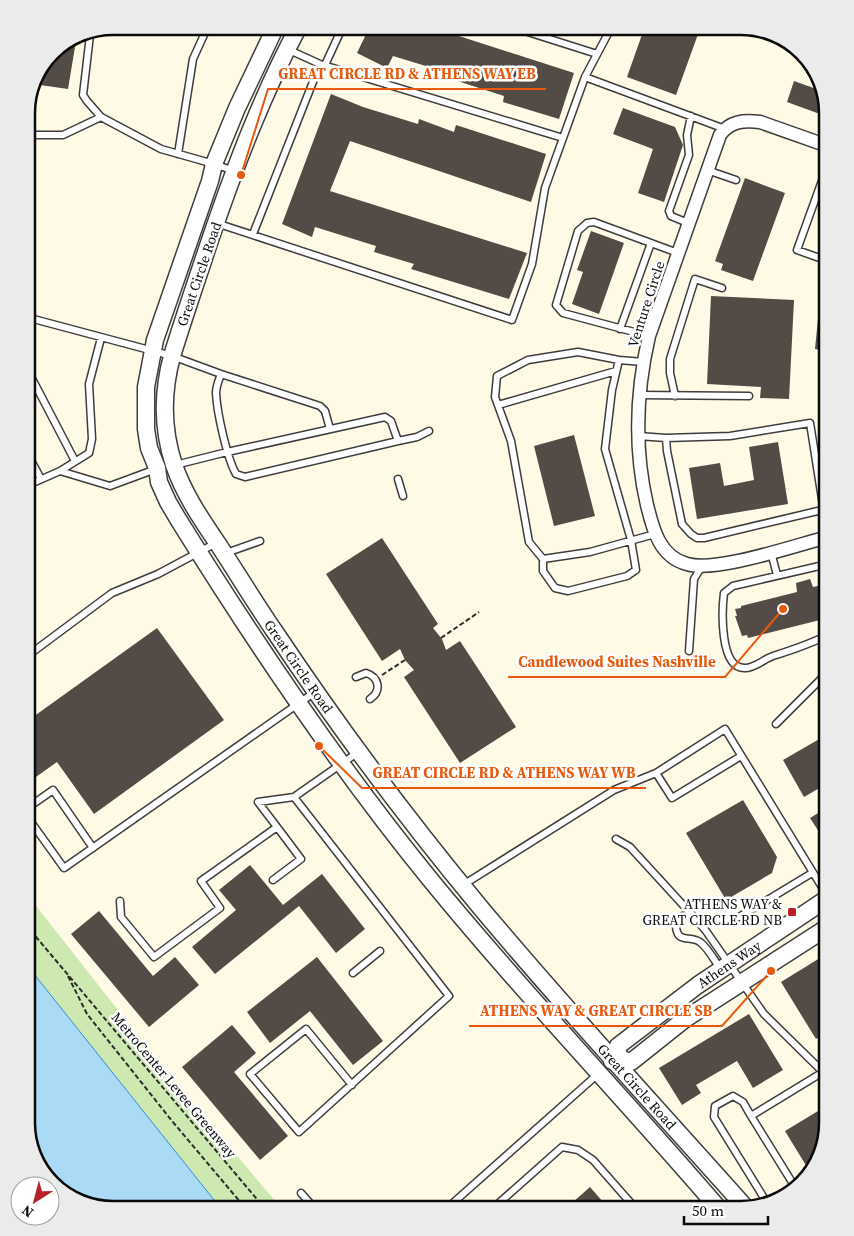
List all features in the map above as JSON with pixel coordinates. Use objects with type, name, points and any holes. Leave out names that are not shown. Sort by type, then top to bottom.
[{"type":"street","name":"Great Circle Road","points":[[272,35],[237,108],[214,164],[210,182],[152,350],[146,386],[145,408],[149,448],[157,468],[159,482],[168,502],[262,649],[342,763],[429,877],[712,1201]]},
{"type":"street","name":"Great Circle Road","points":[[294,35],[257,112],[234,171],[172,356],[168,371],[165,426],[174,466],[182,486],[220,548],[315,692],[358,752],[462,885],[740,1201]]},
{"type":"street","points":[[725,129],[744,121],[760,122],[819,143]]},
{"type":"street","name":"Venture Circle","points":[[725,129],[720,135],[688,223],[649,336],[643,362],[639,396],[638,436],[643,488],[655,534],[664,549],[674,558],[688,564],[702,566],[725,563],[819,539]]},
{"type":"street","name":"Athens Way","points":[[599,1073],[616,1059],[618,1046],[698,985],[819,903]]},
{"type":"street","name":"Athens Way","points":[[616,1059],[631,1062],[696,1012],[819,933]]},
{"type":"street","points":[[696,1012],[698,1002],[703,995],[725,977],[725,967]]},
{"type":"lane","points":[[178,154],[193,59],[204,35]]},
{"type":"lane","points":[[253,234],[322,64],[338,35]]},
{"type":"lane","points":[[538,35],[598,54]]},
{"type":"lane","points":[[216,223],[512,320],[532,264],[545,188],[585,77],[608,35]]},
{"type":"lane","points":[[90,39],[83,94],[86,101],[101,117],[161,149],[234,171]]},
{"type":"lane","points":[[287,49],[322,64],[563,138]]},
{"type":"lane","points":[[585,77],[725,129]]},
{"type":"lane","points":[[688,223],[671,216],[669,210],[689,155],[687,134],[691,116]]},
{"type":"lane","points":[[35,135],[63,134],[101,117]]},
{"type":"lane","points":[[707,170],[736,180]]},
{"type":"lane","points":[[819,189],[797,250],[819,258]]},
{"type":"lane","points":[[649,336],[563,313],[556,305],[578,231],[587,223],[594,222],[678,253]]},
{"type":"lane","points":[[620,328],[651,242]]},
{"type":"lane","points":[[675,396],[670,360],[695,279],[722,288]]},
{"type":"lane","points":[[35,320],[172,356],[320,406],[325,411],[330,429]]},
{"type":"lane","points":[[35,482],[60,471],[89,453],[92,439],[89,384],[101,338]]},
{"type":"lane","points":[[619,360],[612,390],[604,449],[631,540],[636,570],[627,576],[568,590],[555,588],[543,571],[543,559],[529,542],[511,442],[495,397],[497,376],[528,360],[578,352],[619,360],[643,362]]},
{"type":"lane","points":[[498,405],[616,371]]},
{"type":"lane","points":[[221,374],[216,392],[227,452],[230,464],[236,474],[244,477],[398,441],[429,431]]},
{"type":"lane","points":[[35,384],[75,461]]},
{"type":"lane","points":[[639,396],[749,396]]},
{"type":"lane","points":[[60,471],[110,486],[157,468],[174,466],[227,452],[385,417],[390,420],[398,441]]},
{"type":"lane","points":[[638,436],[666,438],[730,436],[810,423],[819,477]]},
{"type":"lane","points":[[666,438],[680,517],[686,530],[697,538],[704,538],[819,511]]},
{"type":"lane","points":[[35,468],[41,479]]},
{"type":"lane","points":[[398,479],[403,496]]},
{"type":"lane","points":[[543,559],[590,552],[655,534]]},
{"type":"lane","points":[[35,650],[112,593],[158,574],[199,552],[260,541]]},
{"type":"lane","points":[[770,552],[777,575]]},
{"type":"lane","points":[[689,651],[694,579],[702,566]]},
{"type":"lane","points":[[819,566],[733,586],[724,593],[723,636],[733,662],[738,667],[748,668],[770,657],[819,640]]},
{"type":"lane","points":[[356,677],[366,673],[376,680],[378,691],[370,699]]},
{"type":"lane","points":[[776,724],[819,681]]},
{"type":"lane","points":[[35,828],[64,868],[315,692]]},
{"type":"lane","points":[[462,885],[614,790],[656,773],[725,729],[819,883]]},
{"type":"lane","points":[[273,880],[301,859],[258,802],[294,797],[358,752]]},
{"type":"lane","points":[[656,773],[672,798],[741,756]]},
{"type":"lane","points":[[35,803],[53,790],[93,848]]},
{"type":"lane","points":[[294,797],[449,996],[352,1085],[300,1132],[250,1074],[306,1029],[352,1085]]},
{"type":"lane","points":[[120,900],[122,917],[154,957],[220,908],[201,882],[277,827]]},
{"type":"lane","points":[[616,839],[630,847],[695,918],[725,967]]},
{"type":"lane","points":[[740,917],[812,872]]},
{"type":"lane","points":[[695,918],[686,915],[681,918],[676,924],[677,931],[684,939],[694,939],[700,942],[742,982],[764,1014],[819,1064]]},
{"type":"lane","points":[[354,973],[380,951]]},
{"type":"lane","points":[[455,1201],[599,1073]]},
{"type":"lane","points":[[751,1116],[819,1074]]},
{"type":"lane","points":[[764,1197],[714,1117],[716,1106],[733,1096],[743,1102],[792,1182]]},
{"type":"lane","points":[[501,1201],[562,1147],[578,1150],[593,1160],[629,1201]]},
{"type":"lane","points":[[301,1193],[308,1201]]},
{"type":"path","points":[[441,638],[479,612]]},
{"type":"path","points":[[376,680],[405,660]]},
{"type":"path","name":"MetroCenter Levee Greenway","points":[[35,936],[258,1201]]},
{"type":"path","name":"MetroCenter Levee Greenway","points":[[67,973],[87,1014],[172,1121],[239,1201]]},
{"type":"green space","points":[[35,904],[180,1089],[275,1201],[212,1201],[35,983]]},
{"type":"water","points":[[35,975],[215,1201],[108,1201],[88,1197],[70,1188],[60,1180],[60,1176],[56,1176],[51,1170],[41,1153],[35,1123]]},
{"type":"building","points":[[366,35],[456,35],[574,73],[559,119],[503,102],[504,96],[448,78],[449,73],[393,56],[387,68],[357,53]]},
{"type":"building","points":[[642,35],[698,35],[676,95],[627,77]]},
{"type":"building","points":[[75,45],[68,89],[41,85],[51,66],[62,54]]},
{"type":"building","points":[[794,81],[815,88],[819,114],[787,102]]},
{"type":"building","points":[[331,94],[363,107],[418,124],[419,119],[454,132],[456,125],[546,154],[531,202],[350,141],[330,191],[527,253],[509,299],[411,269],[414,264],[374,252],[376,246],[315,227],[312,237],[282,224]]},
{"type":"building","points":[[623,108],[675,127],[683,145],[664,202],[638,193],[653,149],[613,134]]},
{"type":"building","points":[[745,178],[785,193],[753,281],[721,270],[723,264],[715,261]]},
{"type":"building","points":[[591,231],[624,243],[599,314],[572,304],[583,272],[577,270]]},
{"type":"building","points":[[711,296],[794,300],[789,399],[760,398],[761,387],[707,384]]},
{"type":"building","points":[[819,308],[819,350],[815,349]]},
{"type":"building","points":[[574,435],[595,516],[554,526],[534,446]]},
{"type":"building","points":[[778,442],[788,504],[697,519],[689,468],[720,463],[724,486],[754,480],[749,447]]},
{"type":"building","points":[[382,538],[438,624],[433,628],[442,639],[446,650],[460,641],[516,727],[460,763],[404,677],[414,670],[405,660],[400,649],[382,661],[326,574]]},
{"type":"building","points":[[810,579],[813,587],[819,586],[819,620],[748,638],[747,635],[742,636],[735,616],[737,616],[735,609],[797,592],[796,583]]},
{"type":"building","points":[[157,628],[224,720],[94,814],[57,762],[35,778],[35,716]]},
{"type":"building","points":[[819,739],[819,788],[804,797],[783,760]]},
{"type":"building","points":[[743,800],[777,857],[772,873],[726,900],[686,833]]},
{"type":"building","points":[[819,812],[819,832],[810,818]]},
{"type":"building","points":[[250,865],[283,905],[322,874],[365,929],[336,953],[299,906],[215,974],[192,947],[236,910],[219,890]]},
{"type":"building","points":[[99,911],[153,976],[175,957],[199,985],[149,1027],[71,934]]},
{"type":"building","points":[[317,957],[383,1041],[353,1065],[310,1011],[270,1043],[247,1012]]},
{"type":"building","points":[[819,959],[819,1037],[816,1039],[781,982]]},
{"type":"building","points":[[749,1014],[783,1070],[753,1088],[737,1061],[696,1085],[701,1093],[682,1105],[659,1068]]},
{"type":"building","points":[[232,1025],[256,1053],[234,1072],[288,1136],[260,1160],[182,1067]]},
{"type":"building","points":[[819,1110],[816,1143],[806,1165],[785,1131]]},
{"type":"building","points":[[590,1187],[602,1201],[574,1201]]},
{"type":"place","name":"GREAT CIRCLE RD & ATHENS WAY EB","points":[[241,175]]},
{"type":"place","name":"Candlewood Suites Nashville","points":[[783,609]]},
{"type":"place","name":"GREAT CIRCLE RD & ATHENS WAY WB","points":[[319,746]]},
{"type":"place","name":"ATHENS WAY & GREAT CIRCLE RD NB","points":[[792,912]]},
{"type":"place","name":"ATHENS WAY & GREAT CIRCLE SB","points":[[771,971]]}]
